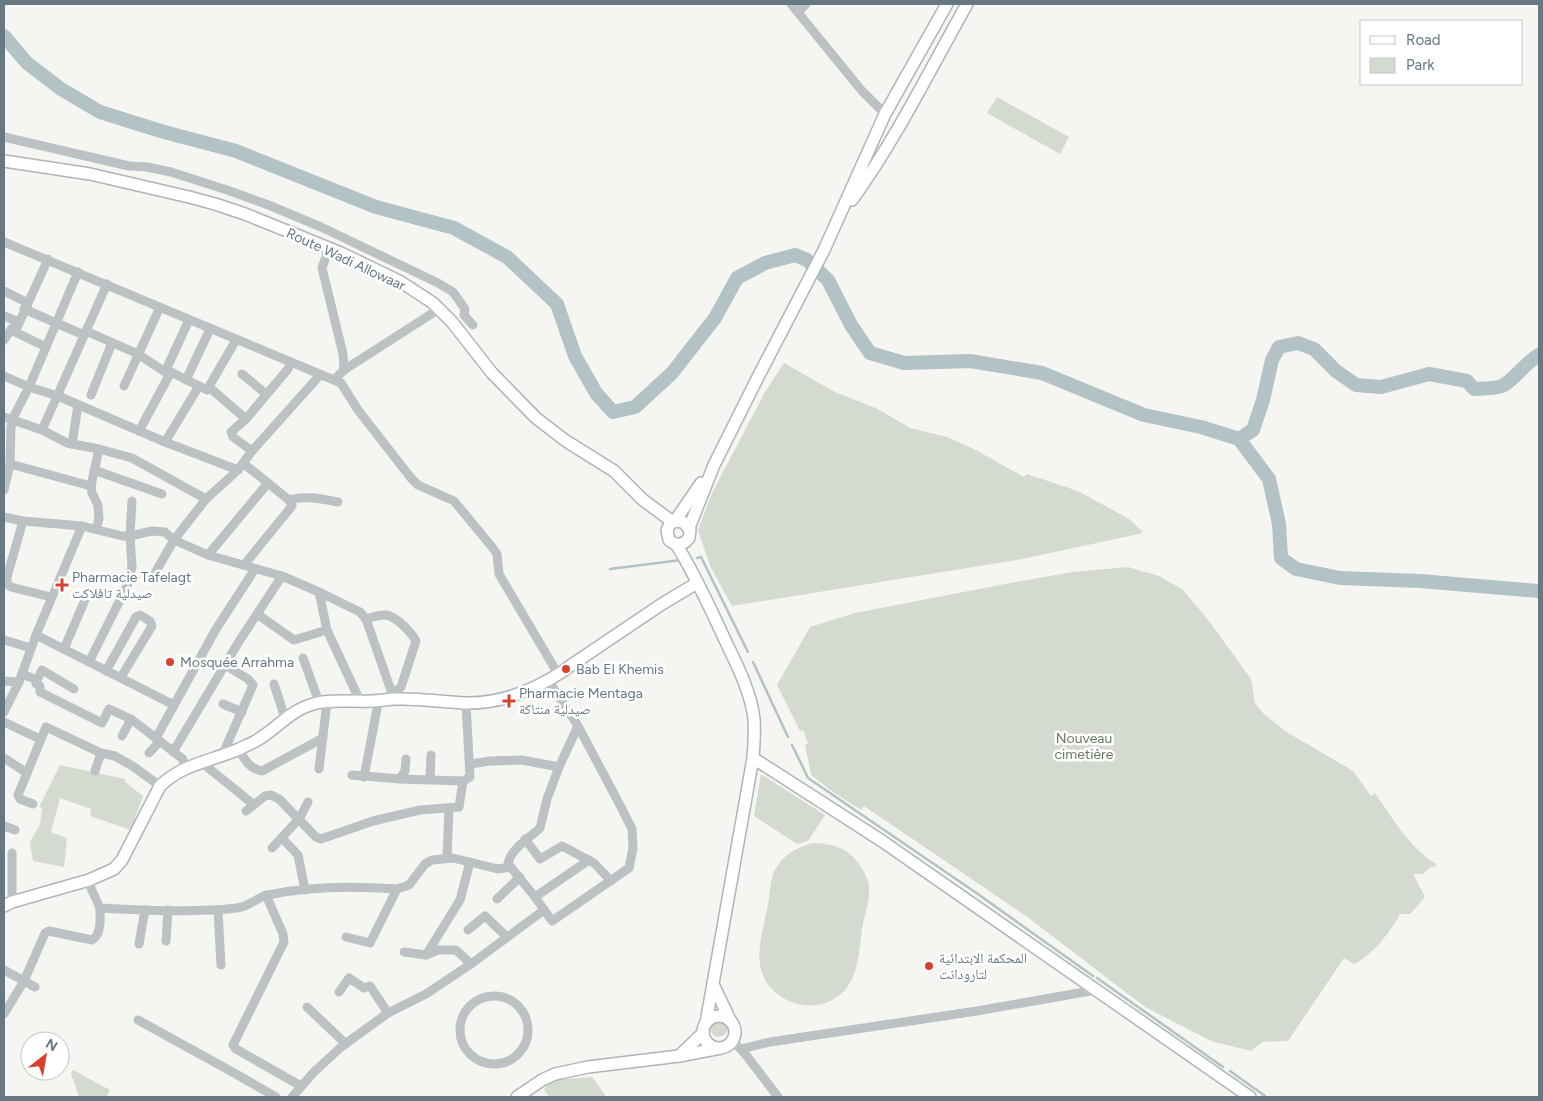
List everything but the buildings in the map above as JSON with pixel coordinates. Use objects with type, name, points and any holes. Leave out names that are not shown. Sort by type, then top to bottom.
[{"type":"street","points":[[791,4],[862,91],[885,114]]},
{"type":"street","points":[[798,12],[806,4]]},
{"type":"street","points":[[676,544],[683,544],[687,540],[690,533],[689,528],[714,466],[824,250],[885,114],[947,4]]},
{"type":"street","points":[[840,216],[874,167],[967,4]]},
{"type":"street","points":[[4,137],[129,166],[147,167],[171,172],[271,206],[375,252],[438,283],[453,292],[465,309],[464,315],[473,325]]},
{"type":"street","name":"Route Wadi Allowaar","points":[[4,160],[90,174],[189,197],[245,214],[329,248],[400,282],[433,303],[452,322],[492,373],[536,418],[566,441],[614,471],[643,500],[674,522]]},
{"type":"street","points":[[4,242],[290,363],[335,379],[344,386],[358,410],[411,478],[418,485],[454,501],[492,547],[496,554],[500,574],[560,673],[578,726],[622,809],[633,837],[631,866],[552,921],[508,864],[509,858],[525,839],[539,830],[547,799],[578,726]]},
{"type":"street","points":[[329,248],[322,268],[343,354],[344,370]]},
{"type":"street","points":[[15,332],[48,259]]},
{"type":"street","points":[[4,490],[10,464],[7,437],[8,418],[20,403],[29,387],[78,272]]},
{"type":"street","points":[[42,430],[107,284]]},
{"type":"street","points":[[4,291],[56,323],[138,354],[168,372],[207,390],[236,340]]},
{"type":"street","points":[[124,386],[160,307]]},
{"type":"street","points":[[335,379],[344,370],[439,309]]},
{"type":"street","points":[[4,316],[19,322]]},
{"type":"street","points":[[139,431],[168,372],[189,320]]},
{"type":"street","points":[[4,340],[12,328],[15,332],[46,347]]},
{"type":"street","points":[[186,380],[210,329]]},
{"type":"street","points":[[91,395],[112,343]]},
{"type":"street","points":[[252,451],[231,434],[234,428],[246,419],[288,369],[290,363]]},
{"type":"street","points":[[242,374],[266,394]]},
{"type":"street","points":[[155,573],[174,540],[206,499],[240,466],[320,375]]},
{"type":"street","points":[[4,376],[29,387],[58,396],[165,442],[240,466],[268,483],[289,500],[292,506],[244,565]]},
{"type":"street","points":[[165,442],[199,386]]},
{"type":"street","points":[[209,387],[246,419]]},
{"type":"street","points":[[72,444],[78,405]]},
{"type":"street","points":[[8,418],[42,430],[72,444],[99,449],[140,461],[206,499]]},
{"type":"street","points":[[96,529],[99,519],[98,505],[91,486],[99,449]]},
{"type":"street","points":[[10,464],[91,486]]},
{"type":"street","points":[[714,466],[674,522],[668,527],[666,533],[669,540],[676,544],[690,567],[738,668],[754,719],[753,758],[705,1028],[704,1039],[714,1048],[721,1048]]},
{"type":"street","points":[[94,470],[162,494]]},
{"type":"street","points":[[208,555],[268,483]]},
{"type":"street","points":[[289,500],[309,498],[338,502]]},
{"type":"street","name":"Route Wadi Allowaar","points":[[643,500],[666,533]]},
{"type":"street","points":[[90,662],[127,586],[132,567],[130,536],[132,501]]},
{"type":"street","points":[[4,517],[23,521],[82,526],[115,535],[130,536],[159,531],[165,532],[174,540],[208,555],[282,576],[319,592],[360,612],[366,619],[394,696]]},
{"type":"street","points":[[23,521],[6,582],[11,587],[52,597]]},
{"type":"street","points":[[674,522],[683,522],[689,528]]},
{"type":"street","points":[[4,712],[20,678],[82,526]]},
{"type":"street","points":[[687,540],[690,567]]},
{"type":"street","points":[[149,753],[158,740],[174,705],[216,629],[256,569]]},
{"type":"street","points":[[173,752],[225,665],[282,576]]},
{"type":"street","points":[[179,771],[222,756],[259,740],[285,718],[298,710],[323,702],[374,701],[394,696],[466,703],[520,693],[560,673],[697,582]]},
{"type":"street","points":[[319,592],[327,630],[360,701]]},
{"type":"street","points":[[64,649],[87,595]]},
{"type":"street","points":[[257,614],[294,640],[327,630]]},
{"type":"street","points":[[106,671],[136,617],[140,615],[150,621],[152,626],[121,677]]},
{"type":"street","points":[[366,619],[383,615],[392,617],[416,641],[401,687],[394,696]]},
{"type":"street","points":[[36,635],[174,705]]},
{"type":"street","points":[[4,640],[31,648]]},
{"type":"street","points":[[303,658],[323,702],[323,738],[320,769]]},
{"type":"street","points":[[222,756],[242,712],[252,684],[252,682],[225,665]]},
{"type":"street","points":[[12,853],[8,904],[89,880],[114,869],[119,865],[160,786],[184,765],[183,759],[131,719],[109,709],[102,723],[40,692],[40,686],[36,684],[42,670],[74,689]]},
{"type":"street","points":[[4,682],[20,678],[37,680]]},
{"type":"street","points":[[274,684],[285,718]]},
{"type":"street","points":[[364,777],[377,709],[374,701]]},
{"type":"street","points":[[352,775],[462,782],[470,777],[466,703]]},
{"type":"street","points":[[223,704],[242,712]]},
{"type":"street","points":[[122,736],[131,719]]},
{"type":"street","points":[[4,722],[40,740]]},
{"type":"street","points":[[33,804],[20,799],[18,796],[45,728],[48,727],[101,753],[115,756],[160,786]]},
{"type":"street","points":[[238,749],[248,764],[254,769],[262,771],[323,738]]},
{"type":"street","points":[[95,771],[101,753]]},
{"type":"street","points":[[430,779],[431,755]]},
{"type":"street","points":[[4,758],[27,773]]},
{"type":"street","points":[[753,758],[882,841],[1250,1097]]},
{"type":"street","points":[[400,779],[405,771],[406,759]]},
{"type":"street","points":[[470,764],[522,760],[559,767]]},
{"type":"street","points":[[202,762],[253,804]]},
{"type":"street","points":[[246,811],[265,796],[272,795],[279,799],[316,837],[321,839],[373,821],[411,812],[460,807],[462,782]]},
{"type":"street","points":[[272,848],[299,819],[308,802]]},
{"type":"street","points":[[447,858],[449,809]]},
{"type":"street","points":[[4,826],[15,830]]},
{"type":"street","points":[[282,838],[298,856],[305,890]]},
{"type":"street","points":[[525,839],[540,859],[561,846],[589,860],[610,881]]},
{"type":"street","points":[[100,908],[218,910],[246,907],[266,895],[305,890],[353,888],[397,890],[408,885],[428,861],[447,858],[498,869],[511,867]]},
{"type":"street","points":[[535,897],[589,860]]},
{"type":"street","points":[[426,956],[460,900],[470,862]]},
{"type":"street","points":[[497,899],[520,878]]},
{"type":"street","points":[[4,1014],[12,1004],[24,981],[45,933],[49,931],[95,939],[99,932],[100,908],[89,880]]},
{"type":"street","points":[[346,937],[370,943],[397,890]]},
{"type":"street","points":[[266,895],[283,934],[284,942],[232,1045],[301,1086]]},
{"type":"street","points":[[139,944],[145,910]]},
{"type":"street","points":[[166,941],[168,910]]},
{"type":"street","points":[[218,910],[221,965]]},
{"type":"street","points":[[292,1097],[301,1086],[346,1044],[388,1013],[426,994],[471,964],[544,910]]},
{"type":"street","points":[[468,930],[485,916],[507,938]]},
{"type":"street","points":[[404,952],[426,956],[438,950],[456,950],[471,964]]},
{"type":"street","points":[[4,970],[35,987]]},
{"type":"street","points":[[339,992],[349,978],[364,988],[370,986],[388,1013]]},
{"type":"street","points":[[517,1097],[542,1080],[555,1074],[605,1065],[680,1056],[729,1045],[734,1029],[713,984]]},
{"type":"street","points":[[741,1049],[770,1042],[977,1011],[1096,990]]},
{"type":"street","points":[[491,996],[503,997],[514,1002],[522,1010],[527,1020],[529,1032],[526,1044],[519,1054],[509,1061],[498,1064],[486,1063],[475,1058],[466,1050],[461,1039],[460,1027],[463,1016],[470,1006],[479,999],[491,996]]},
{"type":"street","points":[[307,1007],[346,1044]]},
{"type":"street","points":[[680,1056],[716,1017],[728,1020],[732,1024]]},
{"type":"street","points":[[138,1020],[276,1097]]},
{"type":"street","points":[[732,1040],[778,1097]]},
{"type":"green space","points":[[997,97],[1069,137],[1060,154],[987,113]]},
{"type":"green space","points":[[784,363],[835,392],[878,409],[910,428],[947,437],[974,449],[1024,477],[1027,474],[1078,491],[1129,519],[1143,532],[1022,559],[732,606],[710,566],[698,530],[712,493],[765,392]]},
{"type":"green space","name":"Nouveau cimetière","points":[[1128,567],[1159,576],[1182,589],[1206,617],[1251,679],[1255,703],[1263,713],[1285,731],[1353,771],[1371,796],[1375,793],[1410,841],[1436,864],[1435,867],[1431,867],[1423,874],[1413,874],[1425,897],[1410,914],[1400,914],[1392,928],[1368,955],[1354,964],[1344,958],[1288,1041],[1262,1042],[1251,1051],[1211,1041],[1145,1007],[1026,916],[864,806],[861,810],[833,792],[811,775],[805,745],[808,743],[803,730],[800,731],[777,685],[810,627],[855,613],[1021,581],[1073,572]]},
{"type":"green space","points":[[60,765],[125,779],[125,782],[143,796],[131,830],[90,816],[91,809],[60,798],[51,832],[67,838],[64,867],[33,861],[30,842],[40,824],[42,808],[39,807]]},
{"type":"green space","points":[[761,774],[825,815],[808,841],[797,844],[754,816]]},
{"type":"green space","points":[[813,843],[835,846],[851,855],[865,874],[869,893],[857,964],[848,986],[839,996],[828,1002],[817,1005],[804,1005],[781,997],[769,986],[761,970],[759,957],[773,874],[788,854],[800,847]]},
{"type":"green space","points":[[715,1019],[723,1019],[728,1024],[726,1035],[715,1037],[710,1032],[710,1024]]},
{"type":"green space","points":[[73,1070],[110,1090],[106,1097],[79,1097],[71,1074]]},
{"type":"green space","points":[[592,1077],[606,1096],[549,1097],[544,1090],[547,1083],[553,1080]]},
{"type":"waterway","points":[[4,36],[27,63],[61,89],[100,112],[164,132],[236,151],[376,207],[454,228],[507,257],[557,304],[575,356],[596,393],[613,412],[635,407],[672,373],[715,318],[737,278],[765,263],[795,255],[807,260],[828,280],[851,325],[870,353],[904,363],[970,361],[1042,373],[1144,415],[1201,427],[1239,439],[1269,479],[1279,524],[1281,558],[1296,569],[1340,578],[1420,581],[1539,591]]},
{"type":"waterway","points":[[1239,439],[1253,430],[1263,400],[1272,360],[1279,347],[1298,343],[1314,349],[1336,371],[1356,385],[1381,387],[1429,374],[1467,381],[1474,389],[1499,387],[1507,383],[1539,355]]},
{"type":"waterway","points":[[697,558],[701,557],[748,652]]},
{"type":"waterway","points":[[610,569],[681,560]]},
{"type":"waterway","points":[[753,662],[788,737]]},
{"type":"waterway","points":[[792,745],[808,778],[975,892],[1093,976]]},
{"type":"waterway","points":[[1097,978],[1223,1067]]},
{"type":"waterway","points":[[1230,1071],[1265,1096]]},
{"type":"place","name":"Pharmacie Tafelagt صيدلية تافلاكت","points":[[62,585]]},
{"type":"place","name":"Mosquée Arrahma","points":[[170,662]]},
{"type":"place","name":"Bab El Khemis","points":[[566,669]]},
{"type":"place","name":"Pharmacie Mentaga صيدلية منتاكة","points":[[509,701]]},
{"type":"place","name":"المحكمة الابتدائية لتارودانت","points":[[929,966]]}]
